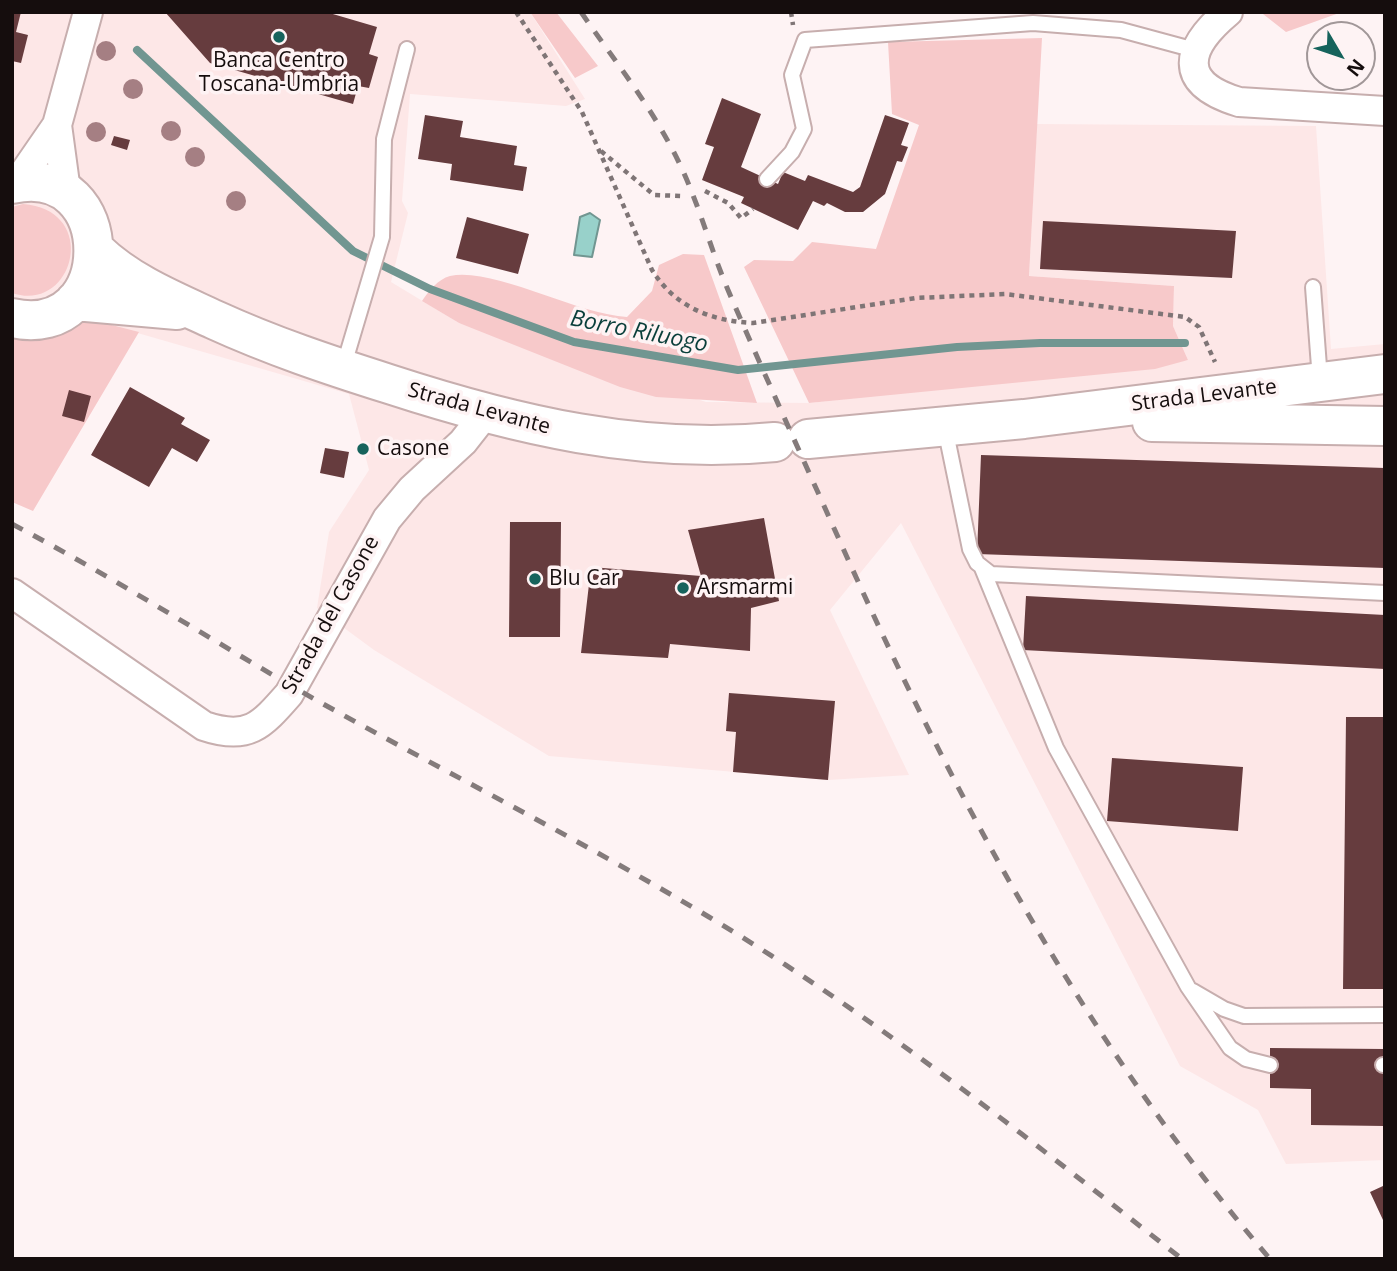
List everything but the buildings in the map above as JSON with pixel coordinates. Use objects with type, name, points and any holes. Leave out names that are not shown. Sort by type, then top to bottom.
[{"type":"main road","points":[[12,318],[34,320],[49,317],[75,300],[93,272],[96,251],[91,227],[79,206],[69,196],[45,185],[15,184]]},
{"type":"main road","name":"Strada Levante","points":[[96,251],[154,291],[268,345],[485,414],[630,442],[726,446],[1024,419],[1385,374]]},
{"type":"main road","name":"Strada Levante","points":[[75,300],[197,312]]},
{"type":"main road","name":"Strada Levante","points":[[1024,419],[1385,426]]},
{"type":"street","points":[[15,184],[57,125],[88,12]]},
{"type":"street","points":[[1228,12],[1209,28],[1195,50],[1195,69],[1205,85],[1219,96],[1239,102],[1385,111]]},
{"type":"street","points":[[57,125],[65,184],[79,206]]},
{"type":"street","name":"Strada del Casone","points":[[12,593],[204,726],[225,733],[247,732],[271,715],[289,694],[392,512],[463,442],[485,414]]},
{"type":"lane","points":[[767,179],[792,152],[804,129],[792,75],[805,40],[1033,23],[1121,30],[1195,50]]},
{"type":"lane","points":[[342,369],[382,237],[384,139],[407,49]]},
{"type":"lane","points":[[1313,287],[1320,380]]},
{"type":"lane","points":[[944,425],[970,549],[982,568],[1056,748],[1188,987],[1230,1048],[1246,1059],[1270,1065]]},
{"type":"lane","points":[[982,568],[996,575],[1385,593]]},
{"type":"lane","points":[[1188,987],[1224,1009],[1244,1016],[1385,1016]]},
{"type":"path","points":[[516,12],[559,74],[601,150],[652,270],[662,287],[698,312],[728,322],[753,323],[916,298],[1005,295],[1185,317],[1199,327],[1212,358],[1221,366]]},
{"type":"path","points":[[601,150],[654,195],[682,196]]},
{"type":"path","points":[[705,191],[728,203],[741,218],[753,209]]},
{"type":"shaded area","points":[[12,12],[530,12],[585,99],[566,106],[410,94],[402,201],[408,213],[391,282],[459,323],[706,402],[810,403],[1188,360],[1173,326],[1174,286],[1029,276],[1037,124],[1316,126],[1331,349],[1385,344],[1385,1160],[1286,1164],[1258,1110],[1180,1066],[901,523],[830,610],[909,775],[828,780],[549,756],[374,650],[317,608],[329,532],[369,470],[349,394],[96,321],[12,333]]},
{"type":"shaded area","points":[[530,12],[556,12],[598,66],[575,78]]},
{"type":"shaded area","points":[[1342,12],[1317,21],[1306,21],[1306,25],[1286,32],[1263,14]]},
{"type":"shaded area","points":[[1042,38],[1029,276],[1174,286],[1173,326],[1188,360],[1155,369],[809,403],[744,267],[754,260],[793,261],[812,242],[876,249],[919,125],[892,114],[888,42]]},
{"type":"shaded area","points":[[23,204],[47,210],[63,223],[70,240],[70,259],[63,276],[51,289],[33,295],[12,293],[12,207]]},
{"type":"shaded area","points":[[683,254],[704,255],[757,403],[656,397],[620,387],[459,323],[422,301],[441,280],[450,276],[468,275],[512,284],[584,308],[627,317],[652,291],[659,265]]},
{"type":"shaded area","points":[[70,321],[96,321],[139,332],[33,511],[12,502],[12,333]]},
{"type":"water","points":[[590,213],[600,220],[592,257],[574,255],[580,217]]},
{"type":"waterway","name":"Borro Riluogo","points":[[137,50],[353,251],[430,289],[574,342],[738,370],[957,347],[1040,343],[1185,343]]},
{"type":"railway","points":[[581,12],[648,108],[672,148],[728,290],[842,546],[885,641],[979,827],[1030,918],[1143,1094],[1204,1178],[1270,1259]]},
{"type":"railway","points":[[12,524],[325,705],[662,889],[771,955],[951,1080],[1182,1259]]},
{"type":"place","name":"Banca Centro Toscana-Umbria","points":[[279,37]]},
{"type":"place","name":"Casone","points":[[363,449]]},
{"type":"place","name":"Blu Car","points":[[535,579]]},
{"type":"place","name":"Arsmarmi","points":[[683,588]]}]
